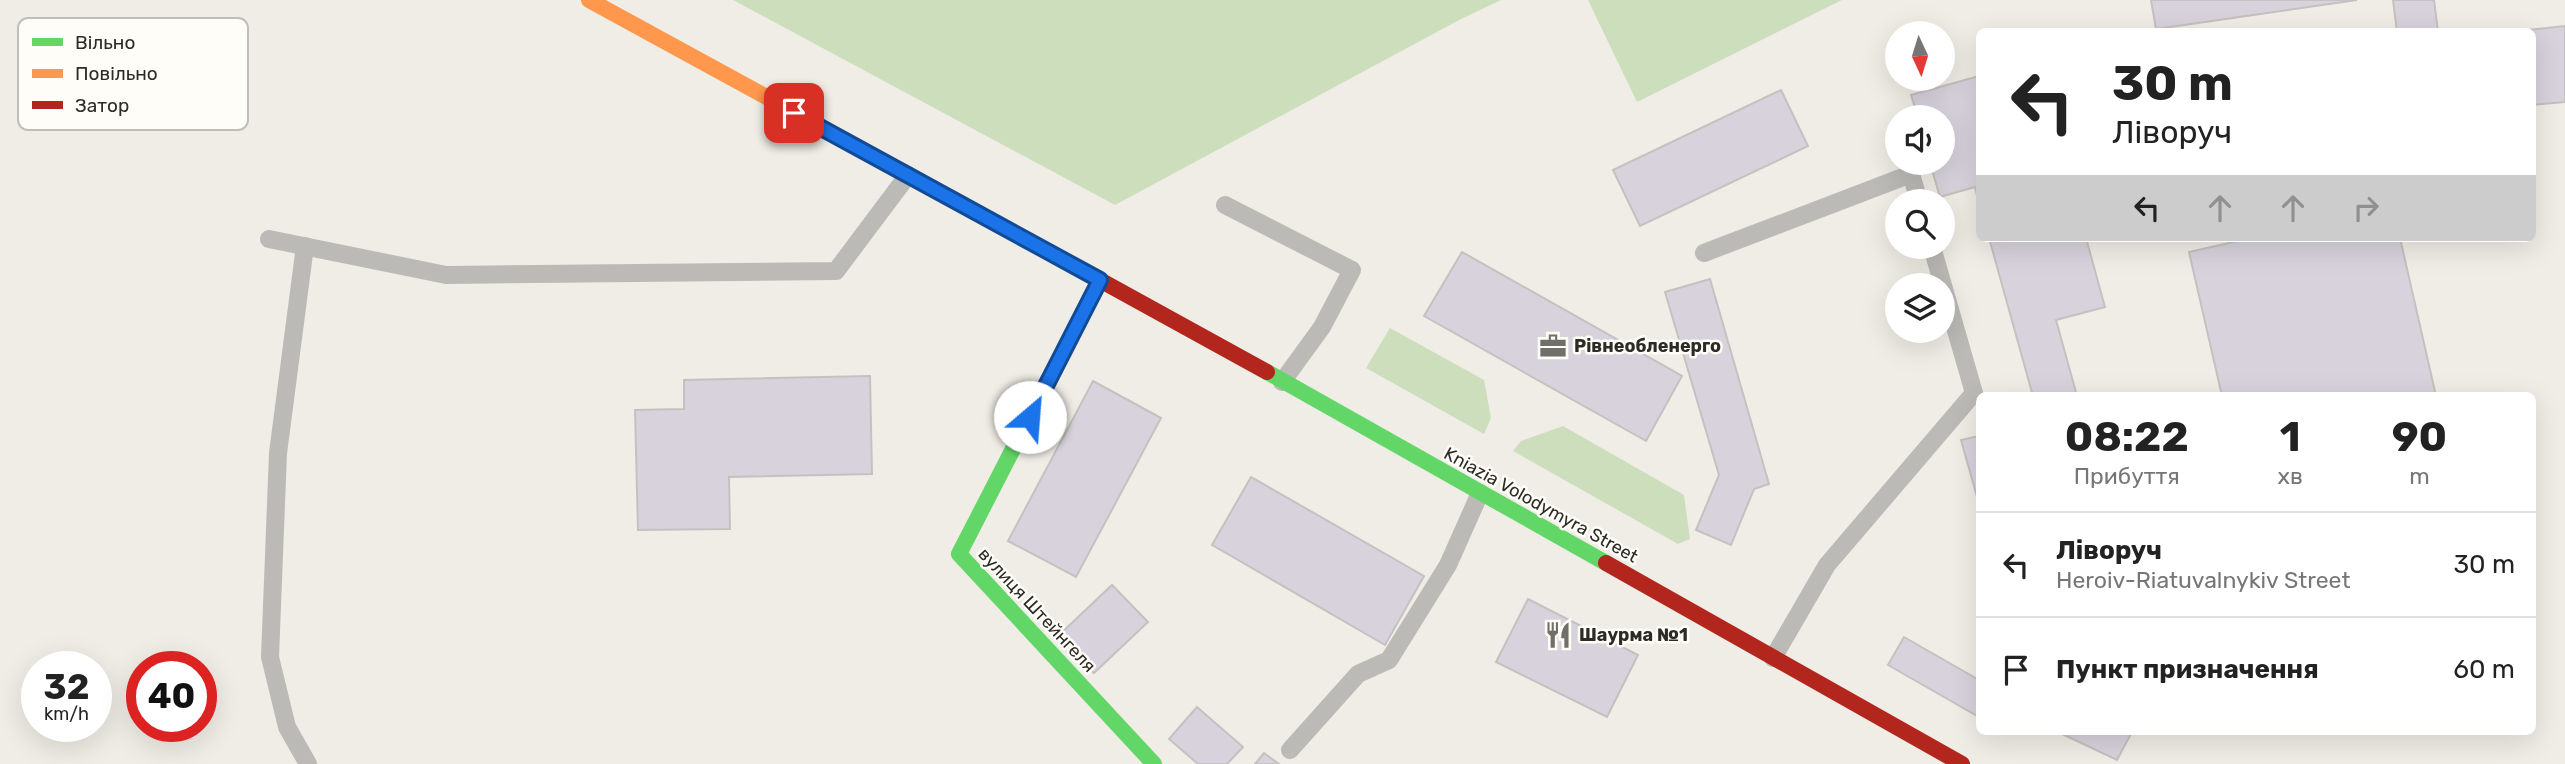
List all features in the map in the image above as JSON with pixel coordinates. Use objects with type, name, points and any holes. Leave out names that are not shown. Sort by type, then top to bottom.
[{"type":"main road","name":"Kniazia Volodymyra Street","points":[[589,0],[1100,280],[1962,764]]},
{"type":"main road","name":"вулиця Штейнгеля","points":[[1100,280],[959,554],[1154,764]]},
{"type":"lane","points":[[1704,253],[1911,174],[1915,189]]},
{"type":"lane","points":[[269,239],[446,275],[835,271],[908,175]]},
{"type":"lane","points":[[1225,205],[1353,270],[1322,327],[1282,382]]},
{"type":"lane","points":[[305,246],[278,453],[270,657],[287,727],[308,764]]},
{"type":"lane","points":[[1773,658],[1827,565],[1974,393],[1935,259]]},
{"type":"lane","points":[[1290,750],[1358,674],[1390,660],[1448,565],[1480,493]]},
{"type":"green space","points":[[733,0],[1501,0],[1115,205]]},
{"type":"green space","points":[[1588,0],[1842,0],[1637,102]]},
{"type":"green space","points":[[1390,328],[1484,380],[1491,418],[1484,434],[1366,368]]},
{"type":"green space","points":[[1563,426],[1684,495],[1690,539],[1678,544],[1513,451],[1521,441]]},
{"type":"building","points":[[2151,0],[2357,0],[2163,28],[2156,28]]},
{"type":"building","points":[[2393,0],[2434,0],[2438,28],[2396,28]]},
{"type":"building","points":[[2565,26],[2565,102],[2536,105],[2536,29]]},
{"type":"building","points":[[1976,77],[1976,191],[1975,187],[1955,193],[1955,189],[1938,189],[1934,175],[1955,175],[1955,105],[1914,105],[1911,95],[1925,91],[1955,91],[1955,83]]},
{"type":"building","points":[[1781,90],[1808,146],[1640,226],[1613,170]]},
{"type":"building","points":[[1990,242],[2087,242],[2105,307],[2056,320],[2076,392],[2032,392]]},
{"type":"building","points":[[2233,242],[2401,242],[2435,392],[2221,392],[2189,252]]},
{"type":"building","name":"Рівнеобленерго","points":[[1462,252],[1682,376],[1646,441],[1424,316]]},
{"type":"building","points":[[1710,279],[1769,484],[1754,489],[1731,545],[1696,530],[1719,475],[1665,292]]},
{"type":"building","points":[[870,376],[872,474],[729,477],[730,529],[638,530],[635,410],[684,409],[684,380]]},
{"type":"building","points":[[1093,381],[1161,418],[1076,577],[1008,541]]},
{"type":"building","points":[[1976,437],[1976,493],[1961,440]]},
{"type":"building","points":[[1251,477],[1424,576],[1385,645],[1212,545]]},
{"type":"building","points":[[1112,585],[1148,622],[1094,673],[1058,636]]},
{"type":"building","points":[[1528,599],[1638,655],[1607,717],[1496,662]]},
{"type":"building","points":[[1904,637],[1976,678],[1976,715],[1888,665]]},
{"type":"building","points":[[1197,707],[1243,747],[1227,764],[1198,764],[1169,739]]},
{"type":"building","points":[[2064,735],[2130,735],[2117,760]]},
{"type":"building","points":[[1264,753],[1279,764],[1255,764]]},
{"type":"traffic: fast","points":[[1100,280],[959,554],[1154,764]]},
{"type":"traffic: fast","points":[[1267,372],[1606,563]]},
{"type":"traffic: slow","points":[[589,0],[900,170]]},
{"type":"traffic: jam","points":[[900,170],[1267,372]]},
{"type":"traffic: jam","points":[[1606,563],[1962,764]]},
{"type":"place","name":"Рівнеобленерго","points":[[1553,346]]},
{"type":"place","name":"Шаурма №1","points":[[1558,635]]},
{"type":"route","points":[[794,113],[1100,280],[1030,417]]}]
